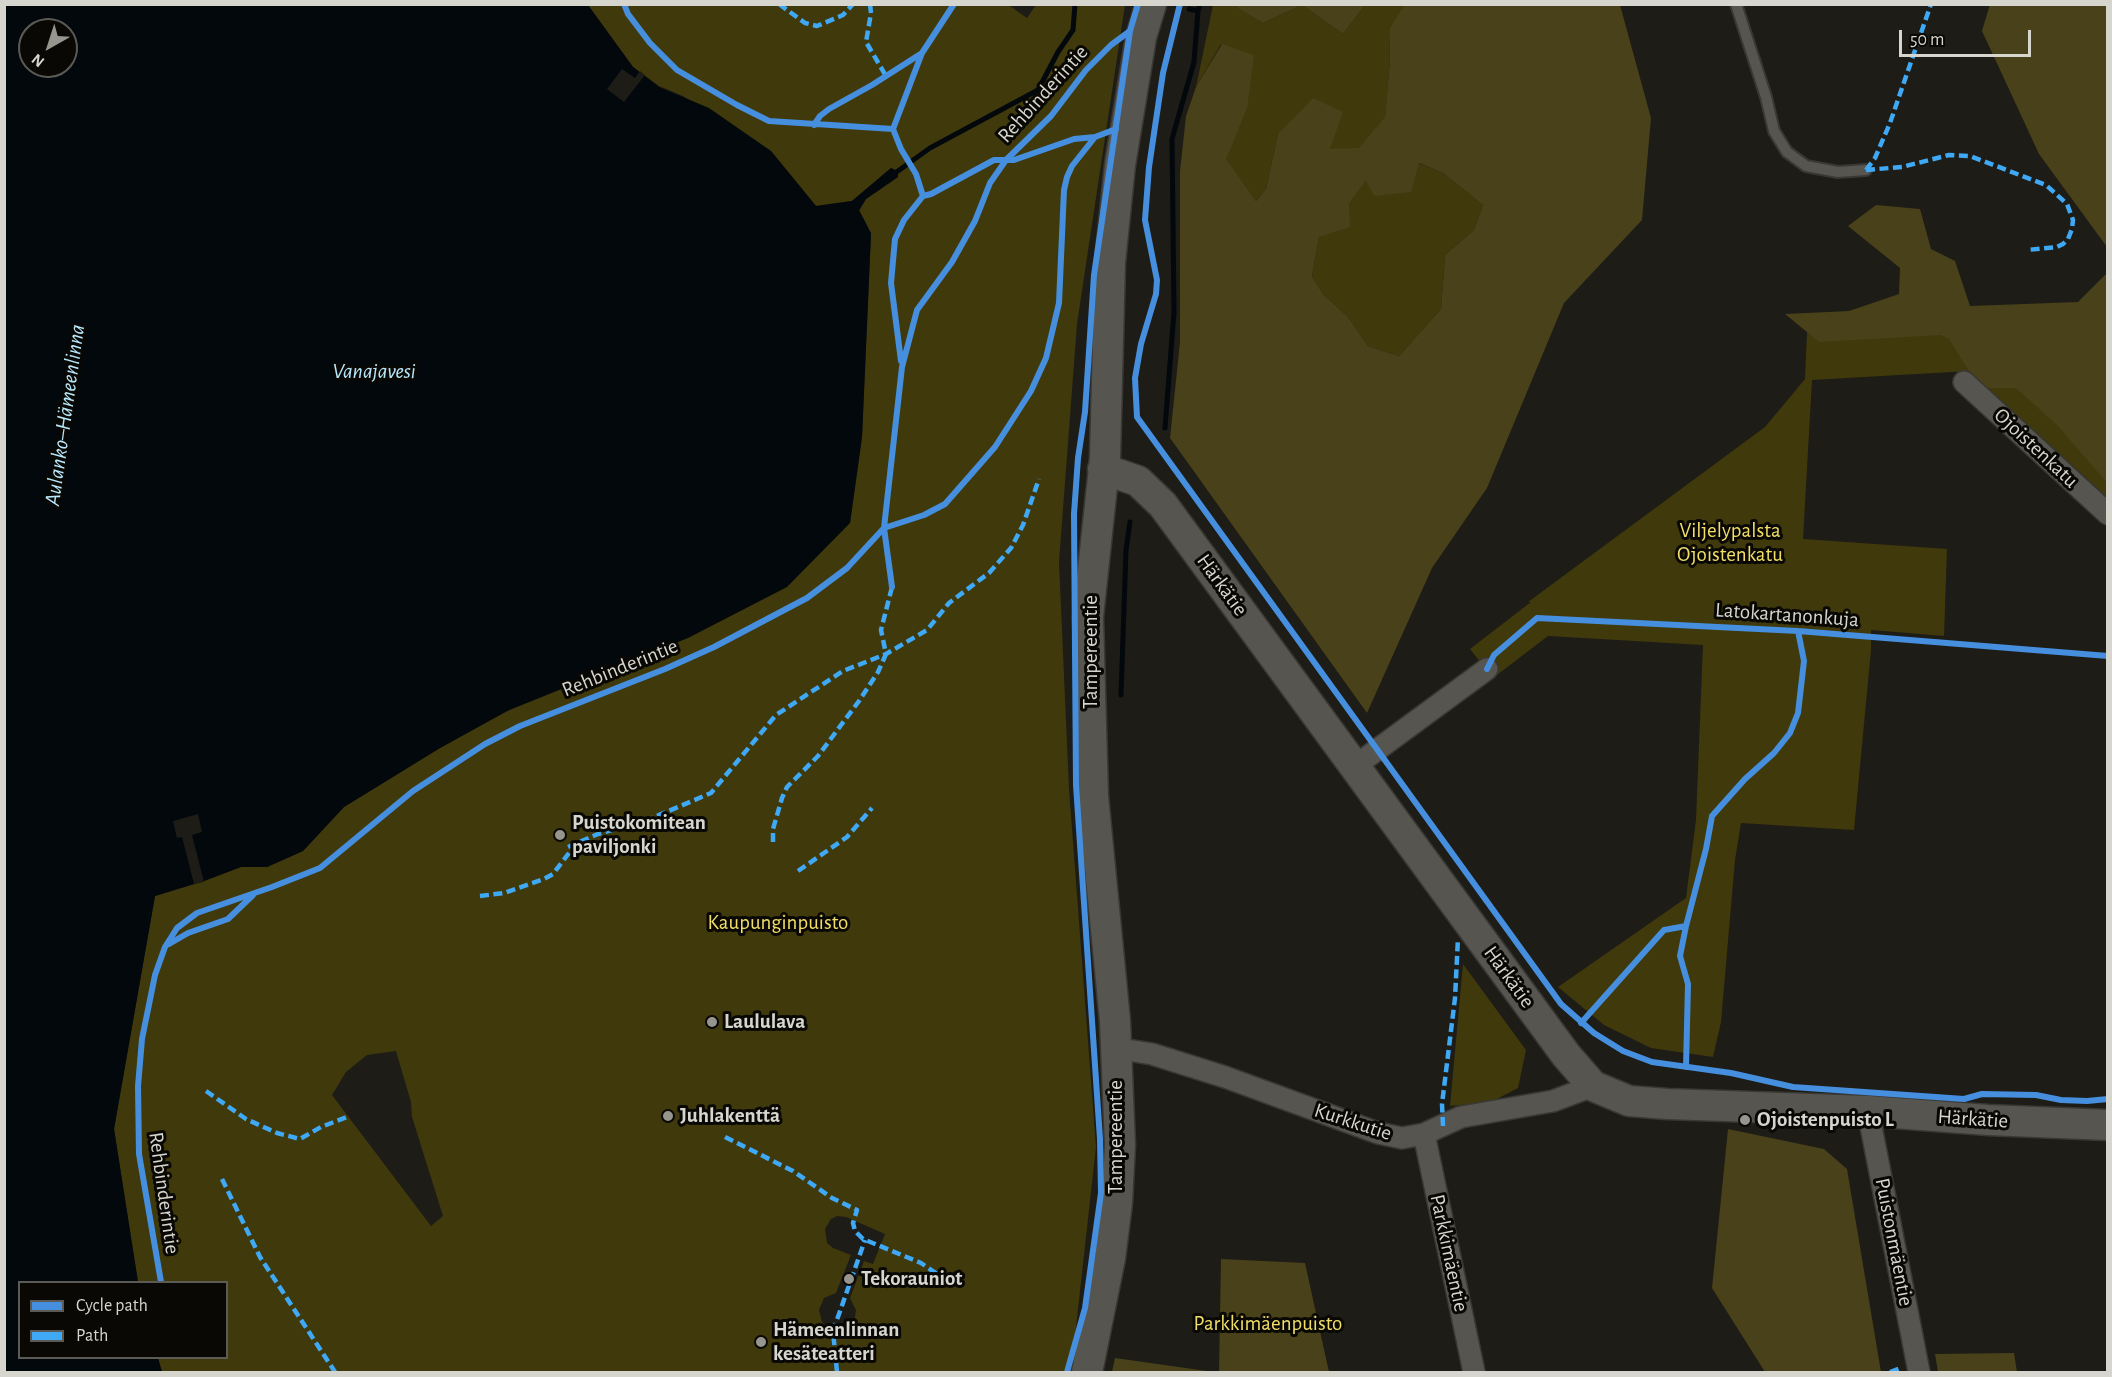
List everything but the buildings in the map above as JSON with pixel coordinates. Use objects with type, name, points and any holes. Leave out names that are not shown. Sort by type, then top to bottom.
[{"type":"main road","name":"Tampereentie","points":[[1087,1372],[1103,1302],[1117,1203],[1120,1145],[1114,1021],[1093,796],[1088,617],[1103,469],[1110,262],[1120,165],[1141,37],[1151,4]]},
{"type":"main road","name":"Härkätie","points":[[1103,469],[1138,481],[1164,505],[1566,1055],[1593,1086],[1629,1101],[2108,1125]]},
{"type":"street","name":"Ojoistenkatu","points":[[1964,382],[2108,514]]},
{"type":"street","points":[[1355,766],[1487,669]]},
{"type":"street","name":"Kurkkutie","points":[[1115,1048],[1152,1054],[1225,1077],[1378,1133],[1402,1138],[1424,1134],[1461,1117],[1553,1101],[1593,1086]]},
{"type":"street","name":"Puistonmäentie","points":[[1868,1112],[1919,1372]]},
{"type":"street","name":"Parkkimäentie","points":[[1424,1134],[1474,1372]]},
{"type":"lane","points":[[1736,4],[1766,97],[1774,130],[1787,152],[1806,166],[1838,172],[1866,170]]},
{"type":"green space","name":"Kaupunginpuisto","points":[[1007,4],[1027,18],[1036,5],[1125,5],[1077,324],[1059,562],[1069,789],[1096,1147],[1074,1345],[1064,1372],[162,1372],[158,1359],[228,1359],[228,1281],[138,1281],[114,1129],[155,896],[241,867],[267,867],[303,851],[344,807],[440,748],[850,523],[862,437],[871,234],[859,211],[866,199],[898,177],[891,168],[852,201],[816,206],[771,151],[683,96],[659,86],[633,67],[588,5]],"holes":[[[396,1051],[411,1102],[412,1117],[443,1216],[431,1226],[332,1095],[346,1072],[367,1055]],[[837,1216],[846,1217],[885,1234],[873,1264],[864,1261],[850,1298],[856,1310],[855,1317],[852,1324],[841,1330],[828,1327],[822,1322],[819,1310],[824,1298],[836,1293],[851,1255],[827,1243],[825,1229],[831,1219]]]},
{"type":"green space","points":[[1238,4],[1365,5],[1343,34],[1302,5],[1263,23],[1238,8]]},
{"type":"green space","points":[[1405,4],[1620,5],[1651,118],[1642,220],[1564,303],[1487,488],[1432,568],[1367,713],[1170,438],[1180,342],[1180,171],[1186,116],[1196,87],[1222,44],[1254,55],[1247,109],[1226,159],[1256,201],[1266,189],[1278,134],[1313,98],[1343,112],[1330,149],[1359,148],[1385,117],[1390,61],[1389,29]],"holes":[[[1419,163],[1443,173],[1483,205],[1474,230],[1445,255],[1441,309],[1399,356],[1368,346],[1348,317],[1323,294],[1312,276],[1319,237],[1350,227],[1349,204],[1366,181],[1374,196],[1411,192]]]},
{"type":"green space","points":[[1990,4],[2107,5],[2107,247],[2039,154],[1982,31]]},
{"type":"green space","points":[[1213,5],[1238,5],[1239,8],[1263,23],[1302,5],[1343,34],[1365,5],[1405,5],[1389,29],[1390,61],[1385,118],[1359,149],[1330,149],[1278,134],[1266,189],[1256,201],[1225,159],[1247,109],[1221,44],[1196,87]]},
{"type":"green space","points":[[1418,163],[1443,173],[1483,205],[1474,230],[1445,255],[1441,309],[1399,356],[1368,346],[1348,317],[1323,294],[1312,276],[1319,237],[1366,181]]},
{"type":"green space","points":[[1876,205],[1920,209],[1931,249],[1955,261],[1970,306],[2078,302],[2107,273],[2107,483],[2058,426],[2016,388],[1988,388],[1969,371],[1949,339],[1941,335],[1819,342],[1785,314],[1849,311],[1899,294],[1900,268],[1848,226]]},
{"type":"green space","name":"Viljelypalsta Ojoistenkatu","points":[[2107,317],[2107,497],[1969,371],[1812,380],[1803,539],[1947,549],[1944,636],[1871,630],[1854,830],[1741,823],[1735,860],[1721,1022],[1713,1057],[1651,1048],[1604,1025],[1558,987],[1686,898],[1696,820],[1703,645],[1548,636],[1493,678],[1470,649],[1531,602],[1528,602],[1765,427],[1805,379],[1807,332]]},
{"type":"green space","points":[[1463,964],[1526,1050],[1518,1088],[1491,1102],[1450,1106]]},
{"type":"green space","points":[[1728,1129],[1824,1149],[1847,1169],[1881,1372],[1765,1372],[1712,1288]]},
{"type":"green space","name":"Parkkimäenpuisto","points":[[1221,1259],[1305,1263],[1329,1372],[1219,1372]]},
{"type":"green space","points":[[2014,1353],[2017,1372],[1938,1372],[1935,1354]]},
{"type":"green space","name":"Parkkimäenpuisto","points":[[1115,1358],[1214,1372],[1112,1372]]},
{"type":"water","name":"Vanajavesi","points":[[5,5],[588,5],[633,67],[659,87],[709,108],[771,151],[816,206],[852,201],[891,168],[898,171],[898,177],[866,199],[859,210],[871,233],[862,437],[850,523],[787,587],[688,638],[507,711],[440,748],[344,807],[303,851],[267,867],[241,867],[155,896],[114,1129],[138,1281],[18,1281],[18,1359],[158,1359],[162,1372],[5,1372]]},
{"type":"pier","points":[[622,69],[635,78],[640,71],[645,75],[624,102],[607,89]]},
{"type":"pier","points":[[198,814],[202,832],[192,835],[204,882],[194,884],[182,837],[177,838],[173,821]]},
{"type":"waterway","points":[[898,171],[930,148],[1038,90],[1058,52],[1073,30],[1075,4]]},
{"type":"waterway","points":[[1189,9],[1198,11],[1200,4]]},
{"type":"waterway","points":[[1165,428],[1174,312],[1172,139],[1194,62],[1198,11]]},
{"type":"waterway","points":[[1121,695],[1126,550],[1130,522]]},
{"type":"marked path","points":[[779,4],[805,23],[817,26],[843,15],[853,4]]},
{"type":"marked path","points":[[870,4],[871,13],[866,42],[886,76]]},
{"type":"marked path","points":[[1866,170],[1875,158],[1890,123],[1931,4]]},
{"type":"marked path","points":[[1866,170],[1902,167],[1949,155],[1970,156],[2046,185],[2067,204],[2073,220],[2072,229],[2068,239],[2057,247],[2027,250]]},
{"type":"marked path","points":[[568,847],[598,834],[652,818],[711,793],[776,715],[843,671],[886,654],[927,630],[949,603],[989,573],[1011,548],[1023,525],[1039,479]]},
{"type":"marked path","points":[[773,842],[773,829],[787,787],[818,756],[878,672],[886,654],[881,630],[892,587]]},
{"type":"marked path","points":[[798,871],[847,837],[872,808]]},
{"type":"marked path","points":[[480,896],[504,893],[544,879],[553,874],[569,853]]},
{"type":"marked path","points":[[1443,1126],[1442,1104],[1455,998],[1458,938]]},
{"type":"marked path","points":[[206,1091],[246,1119],[277,1133],[300,1139],[321,1127],[347,1117]]},
{"type":"marked path","points":[[725,1137],[793,1171],[832,1198],[857,1210],[853,1223],[855,1231],[863,1239],[921,1263],[943,1278]]},
{"type":"marked path","points":[[222,1179],[260,1257],[335,1372]]},
{"type":"marked path","points":[[837,1372],[833,1331],[865,1240]]},
{"type":"marked path","points":[[1890,1372],[1901,1368]]},
{"type":"cycle path","points":[[624,4],[628,14],[650,43],[677,70],[769,121],[893,129]]},
{"type":"cycle path","points":[[814,125],[829,109],[922,53],[954,4]]},
{"type":"cycle path","points":[[1067,1372],[1085,1308],[1101,1193],[1100,1139],[1076,785],[1074,514],[1078,458],[1085,412],[1094,275],[1130,31],[1138,4]]},
{"type":"cycle path","points":[[1180,4],[1163,73],[1149,167],[1145,220],[1157,280],[1156,294],[1141,344],[1135,378],[1137,417],[1561,1004],[1594,1033],[1623,1051],[1652,1062],[1731,1073],[1793,1087],[1964,1099],[1982,1094],[2036,1095],[2061,1100],[2108,1099]]},
{"type":"cycle path","name":"Rehbinderintie","points":[[161,1281],[139,1154],[138,1086],[142,1039],[155,975],[165,947],[177,928],[197,913],[320,868],[413,791],[485,744],[520,726],[665,669],[714,647],[807,598],[847,568],[884,528],[902,367],[917,310],[952,262],[975,221],[990,183],[1006,160],[1051,116],[1086,70],[1111,45],[1130,31]]},
{"type":"cycle path","points":[[901,361],[891,283],[895,239],[904,220],[923,196],[916,174],[901,149],[893,129],[922,53]]},
{"type":"cycle path","points":[[892,587],[884,528],[924,515],[945,504],[995,447],[1031,391],[1046,358],[1059,303],[1064,190],[1067,177],[1072,166],[1095,137],[1116,129]]},
{"type":"cycle path","name":"Rehbinderintie","points":[[923,196],[931,194],[994,160],[1014,160],[1074,139],[1095,137]]},
{"type":"cycle path","name":"Latokartanonkuja","points":[[1487,669],[1494,655],[1537,618],[1798,631],[2108,656]]},
{"type":"cycle path","name":"Latokartanonkuja","points":[[1686,926],[1712,816],[1745,779],[1774,753],[1790,733],[1798,713],[1804,661],[1798,631]]},
{"type":"cycle path","points":[[169,944],[188,933],[228,919],[253,895]]},
{"type":"cycle path","points":[[1581,1023],[1664,930],[1686,926],[1680,956],[1688,984],[1686,1067]]},
{"type":"place","name":"Puistokomitean paviljonki","points":[[560,835]]},
{"type":"place","name":"Laululava","points":[[712,1022]]},
{"type":"place","name":"Juhlakenttä","points":[[668,1116]]},
{"type":"place","name":"Ojoistenpuisto L","points":[[1745,1120]]},
{"type":"place","name":"Tekorauniot","points":[[849,1279]]},
{"type":"place","name":"Hämeenlinnan kesäteatteri","points":[[761,1342]]},
{"type":"water label","name":"Aulanko–Hämeenlinna","points":[[65,415]]}]
